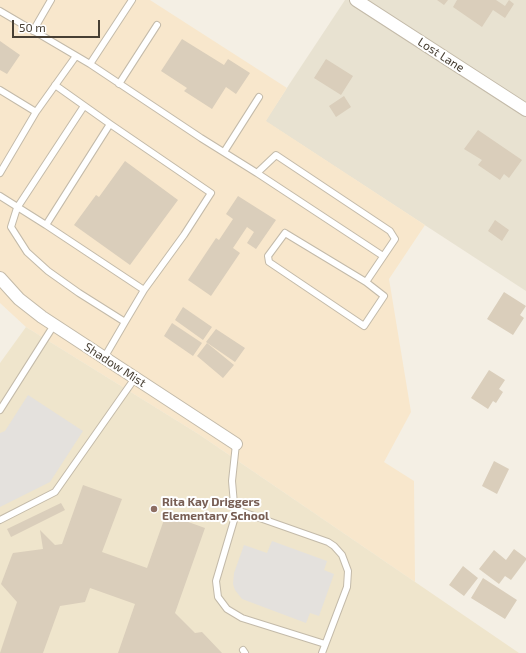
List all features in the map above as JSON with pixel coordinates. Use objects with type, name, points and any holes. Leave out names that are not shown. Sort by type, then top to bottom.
[{"type":"street","name":"Lost Lane","points":[[356,0],[526,110]]},
{"type":"street","name":"Shadow Mist","points":[[0,278],[19,300],[54,325],[236,444]]},
{"type":"lane","points":[[33,31],[51,0]]},
{"type":"lane","points":[[90,64],[132,0]]},
{"type":"lane","points":[[0,11],[90,64],[383,256]]},
{"type":"lane","points":[[119,84],[157,25]]},
{"type":"lane","points":[[0,173],[36,112],[76,56]]},
{"type":"lane","points":[[55,85],[211,193],[184,235],[144,290],[104,358]]},
{"type":"lane","points":[[0,90],[36,112]]},
{"type":"lane","points":[[224,152],[259,97]]},
{"type":"lane","points":[[84,106],[17,208],[12,227],[28,252],[48,271],[125,322]]},
{"type":"lane","points":[[46,225],[110,124]]},
{"type":"lane","points":[[257,173],[276,155],[390,231],[395,239],[366,282]]},
{"type":"lane","points":[[0,196],[144,290]]},
{"type":"lane","points":[[284,233],[366,282],[384,296],[364,326],[269,262],[268,256],[284,233]]},
{"type":"lane","points":[[0,410],[54,325]]},
{"type":"lane","points":[[0,520],[55,492],[135,378]]},
{"type":"lane","points":[[236,444],[232,480],[234,504],[237,510],[216,582],[218,597],[227,609],[242,618],[325,644]]},
{"type":"lane","points":[[237,510],[328,542],[342,555],[348,571],[347,587],[322,653]]},
{"type":"shaded area","points":[[0,0],[150,0],[287,88],[266,121],[425,225],[389,279],[411,412],[384,462],[414,481],[415,582],[200,435],[26,327],[0,303]]},
{"type":"shaded area","points":[[345,0],[526,0],[526,291],[265,121]]},
{"type":"shaded area","name":"Rita Kay Driggers Elementary School","points":[[26,327],[200,435],[519,653],[0,653],[0,363]]},
{"type":"shaded area","points":[[28,395],[83,431],[50,482],[0,507],[0,433],[5,431]]},
{"type":"shaded area","points":[[272,541],[327,561],[324,570],[334,574],[319,616],[310,613],[306,623],[242,599],[235,590],[233,584],[234,573],[244,545],[267,553]]},
{"type":"building","points":[[437,0],[448,0],[444,5]]},
{"type":"building","points":[[457,0],[496,0],[505,6],[509,0],[514,4],[505,18],[493,10],[482,27],[453,7]]},
{"type":"building","points":[[182,39],[224,65],[228,59],[250,73],[236,94],[226,87],[212,109],[184,91],[187,88],[161,71]]},
{"type":"building","points":[[0,41],[20,55],[7,74],[0,70]]},
{"type":"building","points":[[326,59],[353,76],[341,95],[314,78]]},
{"type":"building","points":[[344,96],[351,107],[336,117],[329,106]]},
{"type":"building","points":[[478,130],[522,160],[509,178],[504,174],[500,180],[478,165],[482,160],[464,149]]},
{"type":"building","points":[[125,161],[178,200],[130,265],[74,225],[96,195],[99,197]]},
{"type":"building","points":[[238,196],[276,220],[256,249],[247,243],[254,232],[247,227],[233,248],[240,253],[211,296],[188,280],[216,238],[219,240],[233,219],[226,214]]},
{"type":"building","points":[[495,220],[509,230],[502,241],[488,231]]},
{"type":"building","points":[[504,292],[526,306],[520,315],[524,318],[513,335],[487,319]]},
{"type":"building","points":[[183,307],[212,327],[203,340],[175,320]]},
{"type":"building","points":[[172,323],[202,343],[193,356],[164,336]]},
{"type":"building","points":[[216,329],[245,348],[235,362],[206,342]]},
{"type":"building","points":[[207,343],[234,365],[223,378],[197,356]]},
{"type":"building","points":[[489,370],[505,380],[499,389],[503,392],[496,403],[493,401],[488,409],[471,398]]},
{"type":"building","points":[[494,461],[509,469],[497,494],[482,486]]},
{"type":"building","points":[[83,485],[122,499],[102,552],[147,568],[166,514],[205,528],[175,613],[195,633],[202,632],[222,653],[118,653],[135,604],[90,588],[85,602],[60,606],[43,653],[0,653],[17,602],[1,584],[12,555],[13,553],[43,549],[40,530],[55,545],[62,544]]},
{"type":"building","points":[[61,503],[65,510],[11,537],[7,529]]},
{"type":"building","points":[[514,549],[526,558],[526,560],[511,580],[505,576],[499,584],[479,569],[494,550],[506,560]]},
{"type":"building","points":[[463,566],[478,578],[464,596],[449,585]]},
{"type":"building","points":[[483,578],[517,600],[505,619],[471,598]]},
{"type":"place","name":"Rita Kay Driggers Elementary School","points":[[154,509]]}]
